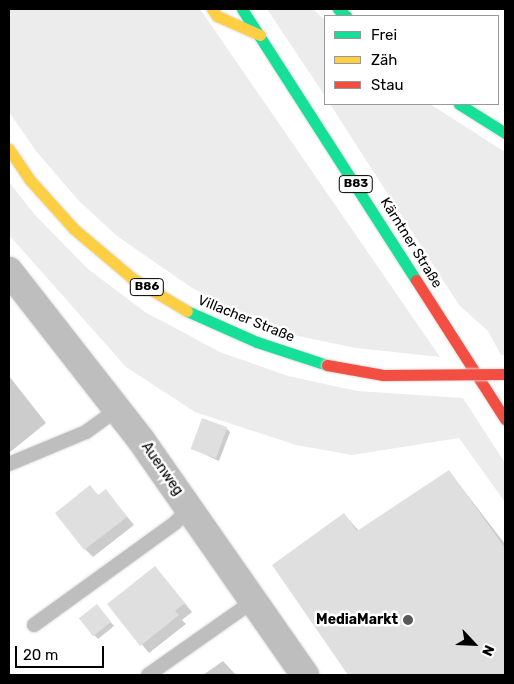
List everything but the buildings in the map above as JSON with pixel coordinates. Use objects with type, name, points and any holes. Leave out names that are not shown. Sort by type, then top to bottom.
[{"type":"main road","points":[[212,9],[217,16],[261,35]]},
{"type":"main road","name":"Kärntner Straße","points":[[242,9],[261,35],[505,419]]},
{"type":"main road","points":[[461,105],[505,132]]},
{"type":"main road","name":"Villacher Straße","points":[[9,149],[29,179],[74,229],[132,278],[200,319],[257,342],[327,365],[383,375],[505,374]]},
{"type":"street","name":"Auenweg","points":[[9,271],[118,409],[305,675]]},
{"type":"lane","points":[[9,464],[86,432],[118,409]]},
{"type":"lane","points":[[34,625],[175,523],[189,508]]},
{"type":"lane","points":[[148,675],[252,602]]},
{"type":"shaded area","points":[[9,9],[200,9],[440,357],[356,348],[298,336],[243,314],[192,288],[117,236],[79,201],[36,151],[9,112]]},
{"type":"shaded area","points":[[267,9],[313,9],[324,19],[324,94]]},
{"type":"shaded area","points":[[331,105],[432,105],[505,152],[505,355],[501,355],[488,331],[459,305]]},
{"type":"shaded area","points":[[9,182],[35,215],[88,269],[145,312],[220,352],[288,376],[357,391],[463,398],[505,463],[505,502],[459,438],[352,455],[296,445],[195,412],[126,367],[9,235]]},
{"type":"traffic: fast","points":[[242,9],[416,280]]},
{"type":"traffic: fast","points":[[338,9],[345,15]]},
{"type":"traffic: fast","points":[[461,105],[505,133]]},
{"type":"traffic: fast","points":[[187,311],[257,342],[327,365]]},
{"type":"traffic: slow","points":[[212,9],[217,16],[260,35]]},
{"type":"traffic: slow","points":[[9,149],[29,179],[74,229],[132,278],[187,311]]},
{"type":"traffic: jam","points":[[416,280],[505,419]]},
{"type":"traffic: jam","points":[[327,365],[383,375],[505,374]]},
{"type":"place","name":"MediaMarkt","points":[[408,620]]}]
